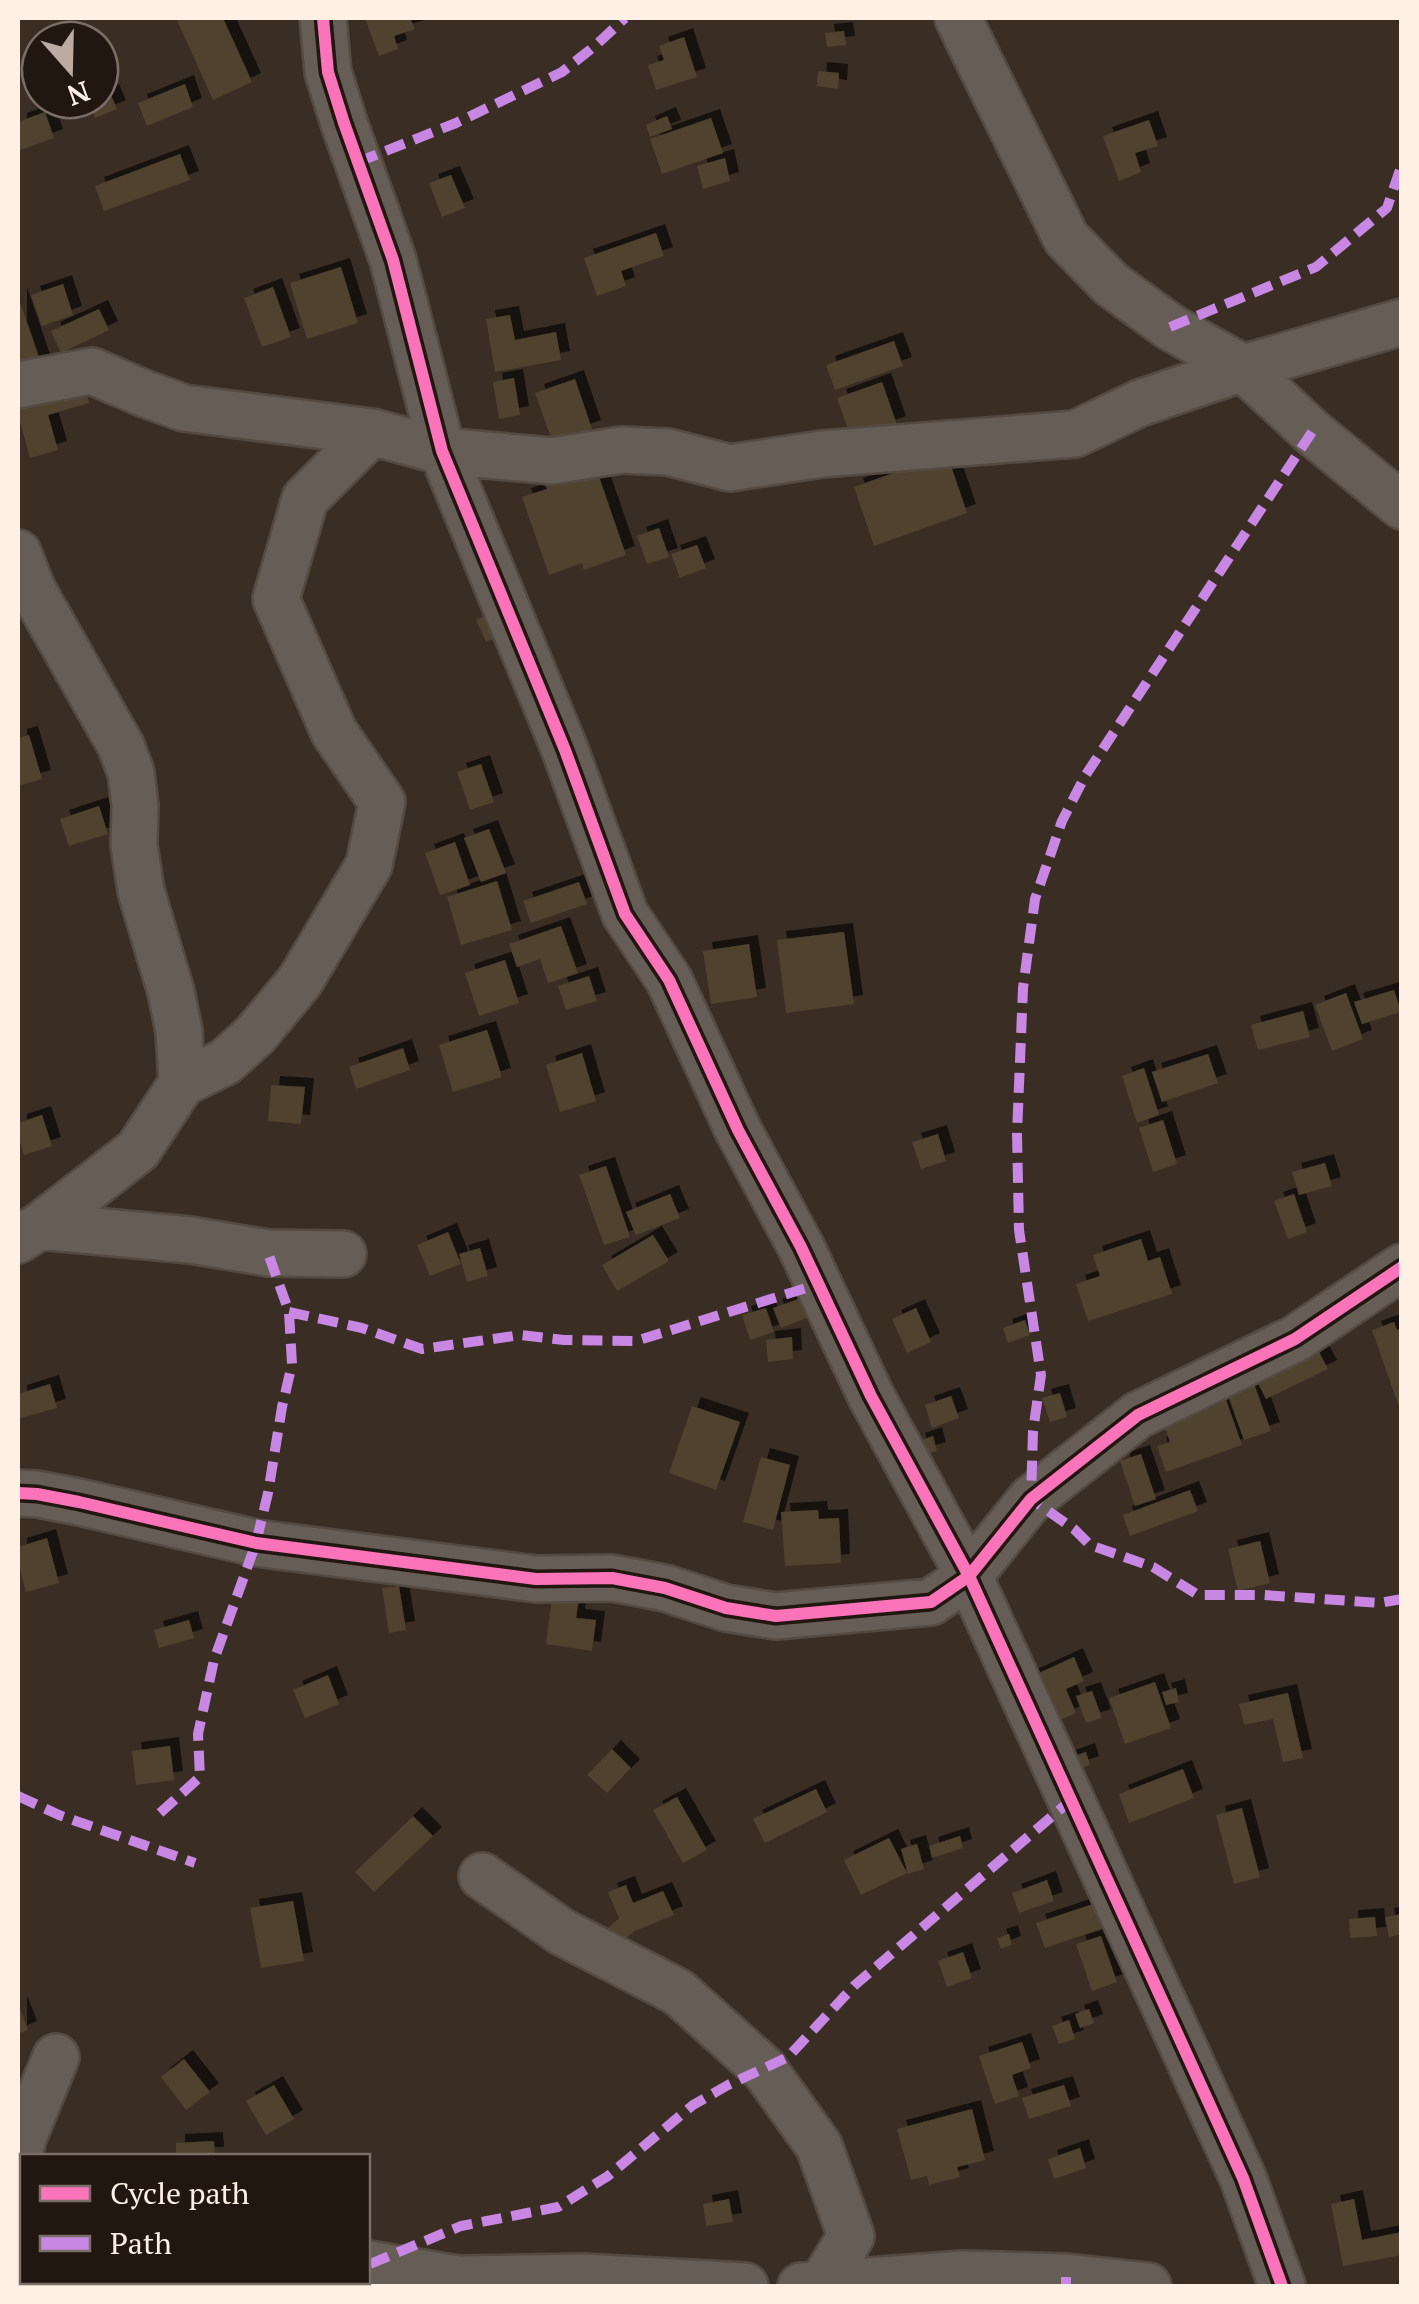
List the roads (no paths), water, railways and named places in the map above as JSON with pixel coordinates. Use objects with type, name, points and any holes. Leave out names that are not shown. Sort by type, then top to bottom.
[{"type":"street","points":[[323,18],[328,72],[393,260],[442,451],[565,750],[625,914],[669,980],[738,1130],[801,1247],[871,1396],[969,1576],[1243,2178],[1282,2286]]},
{"type":"street","points":[[958,18],[1066,238],[1111,284],[1170,327],[1243,368],[1312,432],[1402,506]]},
{"type":"street","points":[[18,385],[92,371],[184,408],[372,432],[442,451],[552,461],[622,450],[668,452],[730,468],[822,454],[1075,434],[1140,403],[1243,368],[1402,322]]},
{"type":"street","points":[[29,1233],[138,1150],[182,1083],[225,1062],[255,1035],[300,981],[369,866],[382,802],[334,732],[276,598],[305,498],[372,432]]},
{"type":"street","points":[[18,553],[32,589],[121,746],[131,773],[140,891],[179,1031],[182,1083]]},
{"type":"street","points":[[29,1233],[190,1240],[268,1254],[344,1254]]},
{"type":"street","points":[[18,1493],[78,1502],[256,1544],[536,1579],[612,1578],[664,1588],[726,1608],[776,1616],[931,1602],[969,1576],[1031,1499],[1138,1415],[1295,1339],[1402,1267]]},
{"type":"street","points":[[482,1876],[562,1932],[678,1992],[764,2069],[820,2146],[851,2236],[808,2285]]},
{"type":"street","points":[[18,2160],[22,2138],[56,2057]]},
{"type":"street","points":[[370,2264],[458,2279],[583,2277],[745,2286]]},
{"type":"street","points":[[808,2285],[963,2274],[1066,2277],[1148,2286]]}]
